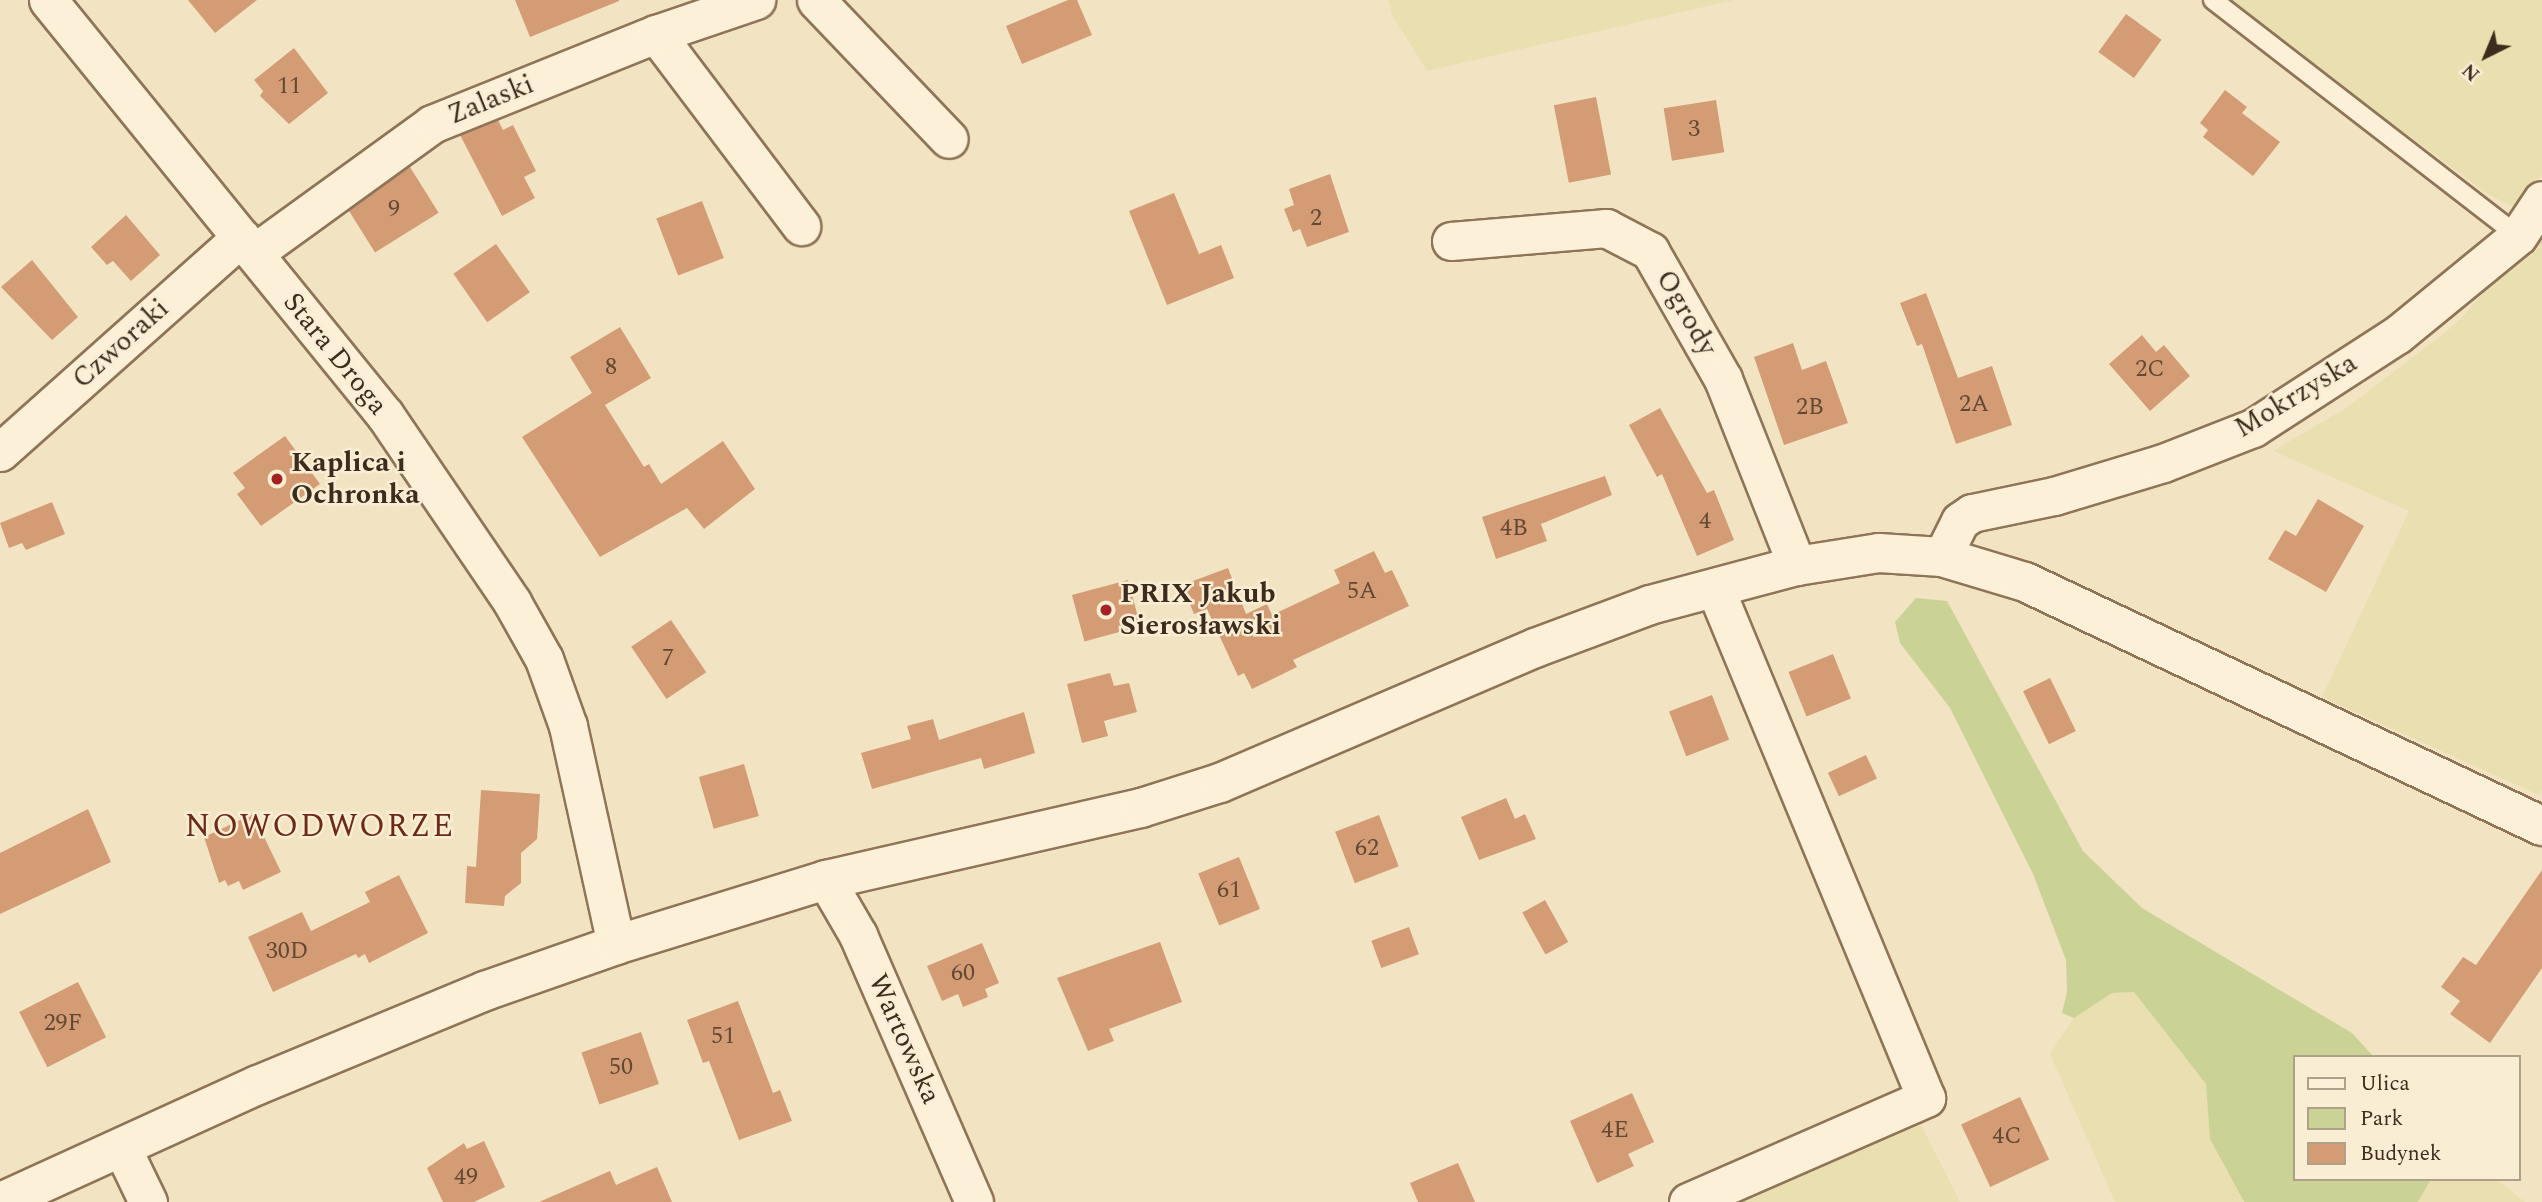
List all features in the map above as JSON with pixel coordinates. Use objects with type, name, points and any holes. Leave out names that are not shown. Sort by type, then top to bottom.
[{"type":"street","name":"Stara Droga","points":[[48,0],[385,415],[512,602],[544,659],[568,726],[616,945]]},
{"type":"street","name":"Zalaski","points":[[247,245],[432,124],[656,34],[755,0]]},
{"type":"street","points":[[816,0],[949,139]]},
{"type":"street","points":[[656,34],[801,226]]},
{"type":"street","name":"Mokrzyska","points":[[1942,557],[1960,521],[1972,513],[2054,496],[2163,463],[2253,428],[2397,335],[2518,236],[2542,200]]},
{"type":"street","name":"Ogrody","points":[[1451,241],[1606,228],[1650,251],[1723,379],[1797,566]]},
{"type":"street","name":"Czworaki","points":[[0,452],[247,245]]},
{"type":"street","points":[[1,1202],[485,991],[616,945],[826,880],[1070,825],[1220,783],[1535,648],[1650,605],[1797,566],[1879,553],[1942,557],[2025,582],[2542,826]]},
{"type":"street","points":[[1688,1202],[1927,1098],[1716,588]]},
{"type":"street","name":"Wartowska","points":[[826,880],[858,935],[974,1202]]},
{"type":"street","points":[[122,1147],[148,1202]]},
{"type":"lane","points":[[2213,0],[2518,236]]},
{"type":"shaded area","points":[[1389,0],[1734,0],[1427,71],[1392,15]]},
{"type":"shaded area","points":[[2225,0],[2542,0],[2542,174],[2518,209],[2489,195]]},
{"type":"shaded area","points":[[2542,225],[2542,789],[2539,795],[2322,697],[2409,511],[2273,451],[2348,407],[2457,323]]},
{"type":"shaded area","points":[[2134,992],[2206,1084],[2210,1139],[2243,1202],[2115,1202],[2050,1054],[2074,1018],[2112,993]]},
{"type":"shaded area","points":[[1917,1117],[1960,1202],[1730,1202]]},
{"type":"shaded area","points":[[2430,1181],[2499,1181],[2525,1202],[2418,1202]]},
{"type":"green space","points":[[1916,598],[1947,601],[2083,851],[2142,908],[2352,1033],[2372,1055],[2294,1055],[2294,1181],[2430,1181],[2418,1202],[2244,1202],[2210,1139],[2206,1084],[2134,992],[2112,993],[2074,1018],[2062,1013],[2067,992],[2066,960],[2033,874],[1950,708],[1900,643],[1895,622]]},
{"type":"building","points":[[188,0],[257,0],[215,33]]},
{"type":"building","points":[[515,0],[619,0],[619,1],[530,37]]},
{"type":"building","points":[[1068,0],[1077,0],[1092,35],[1022,64],[1006,26]]},
{"type":"building","points":[[2126,14],[2162,40],[2134,78],[2098,52]]},
{"type":"building","points":[[294,48],[328,93],[289,124],[260,96],[263,91],[254,80]]},
{"type":"building","points":[[2225,90],[2247,107],[2242,113],[2280,142],[2253,176],[2203,137],[2208,130],[2200,123]]},
{"type":"building","points":[[1596,97],[1611,175],[1569,183],[1554,105]]},
{"type":"building","points":[[1716,100],[1724,152],[1672,161],[1664,108]]},
{"type":"building","points":[[498,120],[503,130],[513,125],[536,171],[524,177],[535,198],[502,216],[460,135]]},
{"type":"building","points":[[410,167],[439,213],[375,253],[346,207]]},
{"type":"building","points":[[1330,174],[1349,232],[1307,247],[1300,229],[1293,232],[1284,209],[1294,205],[1289,189]]},
{"type":"building","points":[[1174,193],[1199,254],[1221,245],[1234,278],[1167,305],[1129,211]]},
{"type":"building","points":[[702,201],[724,258],[678,276],[656,219]]},
{"type":"building","points":[[126,215],[160,255],[131,281],[113,261],[107,265],[91,247]]},
{"type":"building","points":[[496,244],[530,292],[487,322],[453,274]]},
{"type":"building","points":[[32,260],[78,317],[52,340],[1,287]]},
{"type":"building","points":[[1926,293],[1958,378],[1992,366],[2012,425],[1956,444],[1922,344],[1917,346],[1900,303]]},
{"type":"building","points":[[620,327],[651,378],[605,405],[644,467],[649,464],[661,484],[723,441],[755,489],[704,529],[687,508],[600,557],[522,437],[592,393],[570,357]]},
{"type":"building","points":[[2142,335],[2156,352],[2164,345],[2190,376],[2150,411],[2109,364]]},
{"type":"building","points":[[1793,343],[1802,370],[1826,361],[1848,423],[1784,445],[1754,357]]},
{"type":"building","points":[[1660,408],[1707,493],[1714,490],[1734,540],[1697,556],[1662,474],[1657,477],[1629,425]]},
{"type":"building","name":"Kaplica i Ochronka","points":[[285,436],[320,484],[261,526],[237,494],[245,488],[233,473]]},
{"type":"building","points":[[1605,476],[1612,495],[1541,524],[1547,541],[1496,559],[1482,517]]},
{"type":"building","points":[[2318,499],[2364,526],[2326,592],[2268,559],[2285,530],[2296,536]]},
{"type":"building","points":[[52,502],[65,534],[26,550],[22,543],[9,548],[0,523]]},
{"type":"building","points":[[1374,551],[1385,573],[1392,570],[1409,606],[1293,660],[1297,667],[1252,689],[1244,673],[1238,676],[1207,609],[1194,614],[1182,585],[1228,568],[1246,614],[1267,604],[1272,615],[1340,583],[1334,570]]},
{"type":"building","name":"PRIX Jakub Sierosławski","points":[[1128,580],[1140,626],[1084,641],[1072,595]]},
{"type":"building","points":[[671,620],[706,672],[666,699],[631,647]]},
{"type":"building","points":[[1833,654],[1851,699],[1806,716],[1788,672]]},
{"type":"building","points":[[1110,673],[1114,686],[1129,683],[1137,712],[1104,721],[1108,736],[1082,743],[1067,684]]},
{"type":"building","points":[[2050,678],[2076,731],[2049,744],[2023,691]]},
{"type":"building","points":[[1712,695],[1729,740],[1686,756],[1669,711]]},
{"type":"building","points":[[1024,712],[1035,753],[984,769],[981,758],[872,789],[861,753],[911,739],[907,726],[933,719],[939,740]]},
{"type":"building","points":[[1866,755],[1877,779],[1839,796],[1828,773]]},
{"type":"building","points":[[744,764],[759,816],[714,829],[699,777]]},
{"type":"building","points":[[481,790],[540,794],[537,839],[521,853],[521,883],[505,896],[504,906],[465,903],[467,866],[476,867]]},
{"type":"building","points":[[1506,798],[1515,819],[1525,814],[1536,839],[1479,860],[1461,817]]},
{"type":"building","points":[[88,809],[111,862],[0,914],[0,853]]},
{"type":"building","points":[[253,814],[281,872],[243,890],[239,881],[228,886],[225,880],[219,883],[204,837]]},
{"type":"building","points":[[1379,815],[1399,866],[1355,883],[1335,832]]},
{"type":"building","points":[[1239,857],[1260,909],[1219,925],[1198,873]]},
{"type":"building","points":[[2542,870],[2542,968],[2490,1043],[2450,1014],[2460,1001],[2441,987],[2463,957],[2476,965]]},
{"type":"building","points":[[399,875],[428,933],[369,963],[365,954],[358,958],[356,954],[273,992],[248,937],[302,912],[311,931],[370,902],[365,892]]},
{"type":"building","points":[[1545,900],[1568,942],[1546,955],[1522,913]]},
{"type":"building","points":[[1409,927],[1419,954],[1381,968],[1371,941]]},
{"type":"building","points":[[1160,942],[1182,1002],[1109,1029],[1114,1041],[1088,1051],[1057,978]]},
{"type":"building","points":[[982,943],[999,983],[985,989],[988,997],[963,1007],[958,994],[942,1001],[927,966]]},
{"type":"building","points":[[78,982],[106,1037],[47,1067],[19,1012]]},
{"type":"building","points":[[738,1001],[773,1093],[780,1090],[792,1121],[739,1140],[709,1061],[703,1063],[687,1020]]},
{"type":"building","points":[[641,1032],[659,1084],[599,1105],[581,1053]]},
{"type":"building","points":[[1632,1093],[1654,1142],[1628,1154],[1634,1166],[1597,1183],[1570,1121]]},
{"type":"building","points":[[2020,1097],[2049,1160],[1990,1187],[1961,1124]]},
{"type":"building","points":[[484,1141],[505,1187],[474,1202],[443,1202],[427,1168],[464,1143],[467,1149]]},
{"type":"building","points":[[1458,1163],[1475,1202],[1418,1202],[1410,1183]]},
{"type":"building","points":[[657,1167],[672,1202],[539,1202],[610,1171],[616,1185]]},
{"type":"place","name":"Kaplica i Ochronka","points":[[277,479]]},
{"type":"place","name":"PRIX Jakub Sierosławski","points":[[1106,610]]},
{"type":"district","name":"NOWODWORZE","points":[[320,827]]}]
